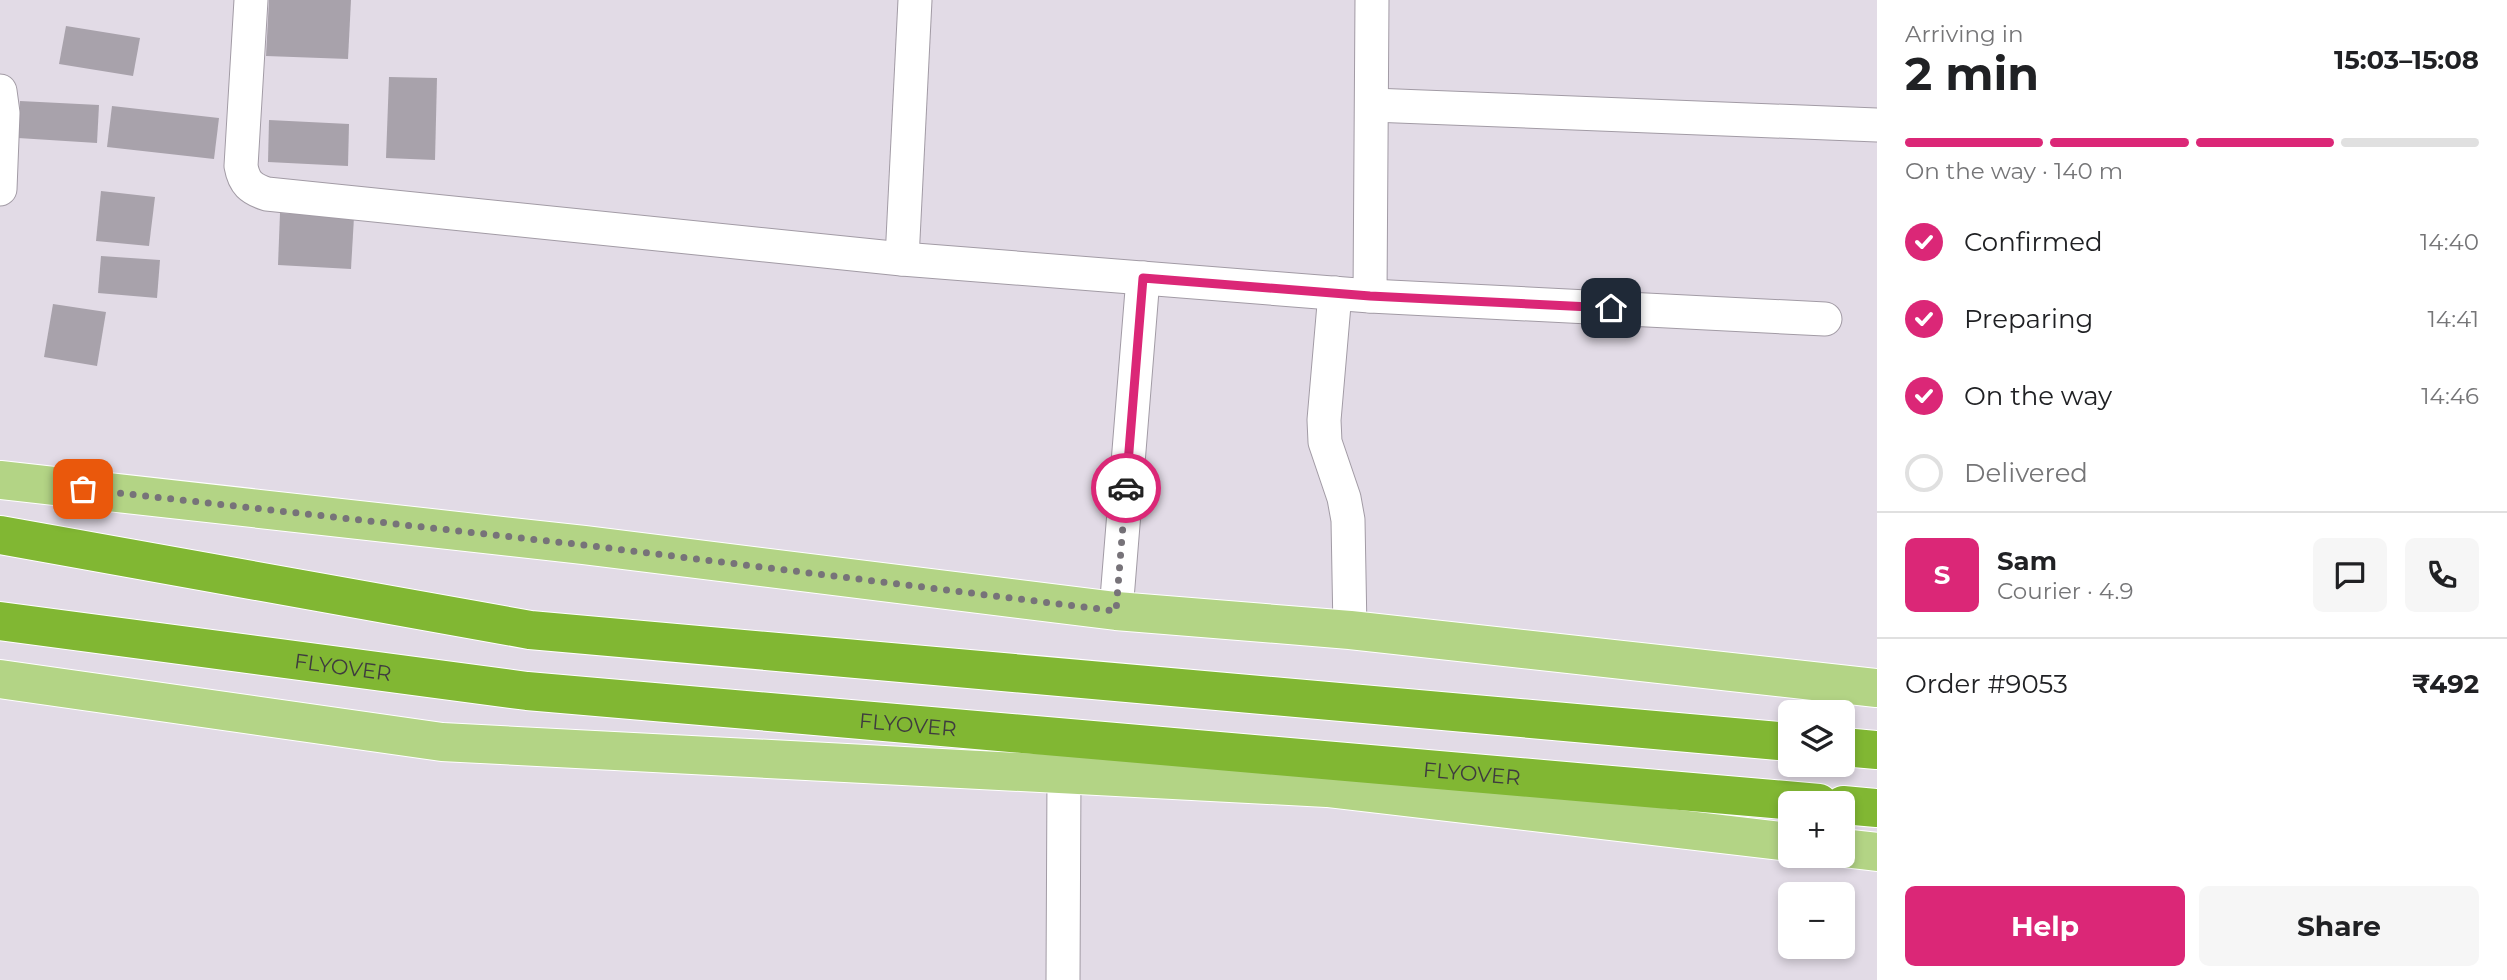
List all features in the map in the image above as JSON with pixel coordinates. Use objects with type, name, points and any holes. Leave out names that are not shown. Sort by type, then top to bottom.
[{"type":"highway","points":[[0,535],[530,629],[1778,741]]},
{"type":"highway","name":"FLYOVER","points":[[0,621],[527,691],[1778,799]]},
{"type":"highway","points":[[1855,748],[1877,750]]},
{"type":"highway","points":[[1855,806],[1877,808]]},
{"type":"main road","points":[[0,480],[584,545],[1116,611],[1350,630],[1877,688]]},
{"type":"main road","points":[[0,679],[442,742],[1327,788],[1778,841]]},
{"type":"main road","points":[[1855,849],[1877,852]]},
{"type":"street","points":[[251,0],[240,166],[243,179],[253,190],[267,194],[902,259],[1370,296],[1825,319]]},
{"type":"street","points":[[902,259],[915,0]]},
{"type":"street","points":[[1370,296],[1372,0]]},
{"type":"street","points":[[0,91],[3,113],[0,189]]},
{"type":"street","points":[[1372,105],[1877,125]]},
{"type":"street","points":[[1116,611],[1143,278]]},
{"type":"street","points":[[1335,293],[1324,420],[1325,442],[1344,498],[1348,520],[1350,630]]},
{"type":"street","points":[[1063,980],[1064,775]]},
{"type":"building","points":[[269,0],[351,0],[348,59],[266,56]]},
{"type":"building","points":[[66,26],[140,38],[133,76],[59,64]]},
{"type":"building","points":[[389,77],[437,78],[435,160],[386,158]]},
{"type":"building","points":[[20,101],[99,105],[97,143],[18,138]]},
{"type":"building","points":[[112,106],[219,118],[214,159],[107,147]]},
{"type":"building","points":[[269,120],[349,124],[348,166],[268,162]]},
{"type":"building","points":[[101,191],[155,197],[149,246],[96,241]]},
{"type":"building","points":[[280,213],[354,217],[351,269],[278,265]]},
{"type":"building","points":[[101,256],[160,260],[157,298],[98,293]]},
{"type":"building","points":[[53,304],[106,312],[97,366],[44,357]]},
{"type":"way so far","points":[[83,489],[584,545],[1116,611],[1126,488]]},
{"type":"route","points":[[1126,488],[1143,278],[1370,296],[1611,308]]}]
